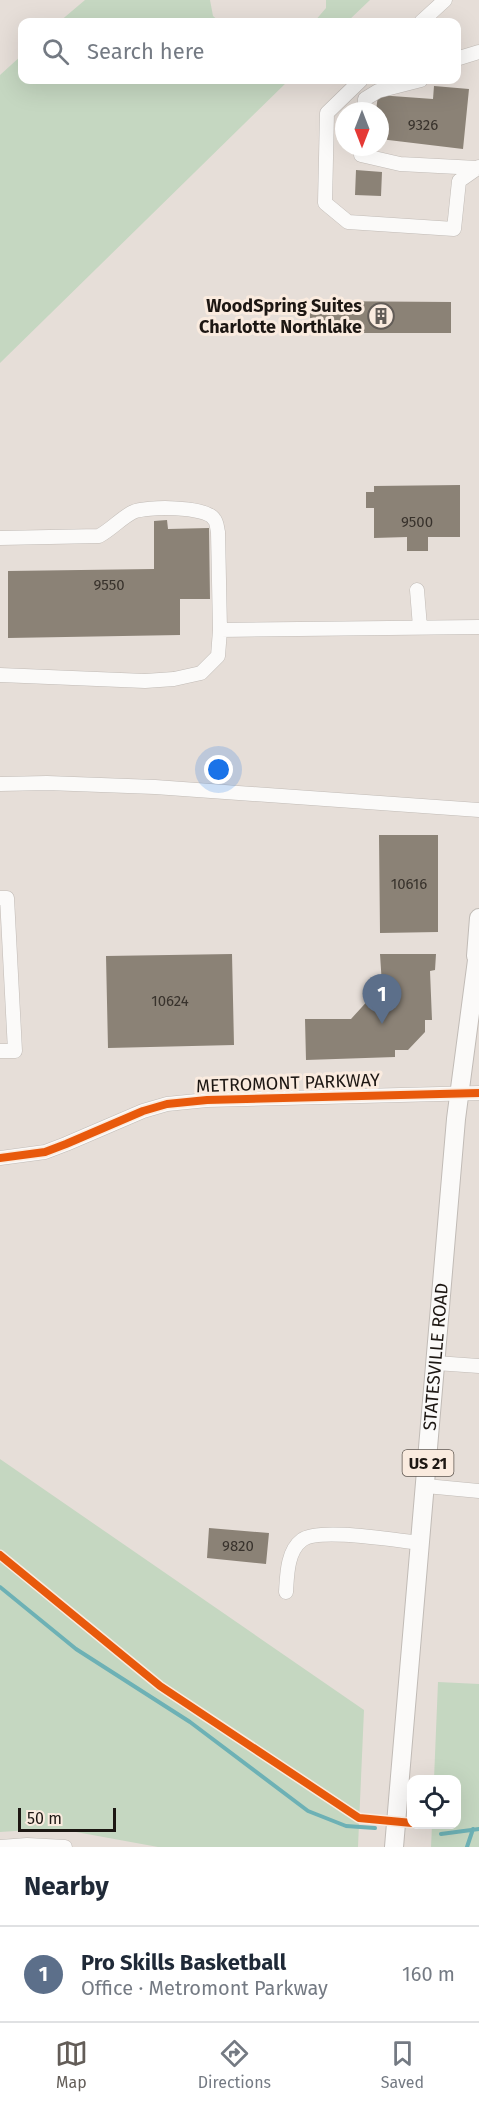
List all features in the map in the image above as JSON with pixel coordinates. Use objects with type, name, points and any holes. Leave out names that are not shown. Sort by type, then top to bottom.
[{"type":"main road","name":"STATESVILLE ROAD","points":[[474,975],[479,918]]},
{"type":"main road","name":"STATESVILLE ROAD","points":[[394,1847],[422,1543],[459,1092],[479,945]]},
{"type":"street","points":[[425,18],[445,0]]},
{"type":"street","points":[[461,57],[479,52]]},
{"type":"street","points":[[358,84],[327,112],[325,203],[348,222],[454,229],[459,181],[478,168]]},
{"type":"street","points":[[365,102],[365,99],[378,91],[405,84]]},
{"type":"street","points":[[365,156],[400,164],[478,168]]},
{"type":"street","points":[[0,538],[99,536],[136,511],[194,510],[207,513],[215,519],[218,532],[220,630],[219,656],[201,673],[174,679],[145,681],[0,675]]},
{"type":"street","points":[[417,590],[420,627]]},
{"type":"street","points":[[220,630],[479,627]]},
{"type":"street","points":[[0,784],[47,783],[155,787],[479,810]]},
{"type":"street","points":[[0,898],[7,897],[15,1051],[0,1051]]},
{"type":"street","name":"METROMONT PARKWAY","points":[[0,1158],[45,1152],[143,1111],[167,1104],[207,1100],[479,1093]]},
{"type":"street","points":[[436,1363],[479,1366]]},
{"type":"street","points":[[426,1486],[479,1491]]},
{"type":"street","points":[[286,1592],[287,1575],[296,1546],[309,1536],[328,1534],[422,1543]]},
{"type":"street","points":[[0,1847],[27,1845],[65,1847]]},
{"type":"green space","points":[[85,0],[210,0],[215,18],[64,18]]},
{"type":"green space","points":[[326,0],[370,0],[351,18],[317,18],[326,8]]},
{"type":"green space","points":[[18,59],[18,84],[285,84],[0,363],[0,75]]},
{"type":"green space","points":[[0,1459],[364,1710],[358,1847],[158,1847],[76,1832],[31,1830],[0,1832]]},
{"type":"green space","points":[[438,1682],[479,1684],[479,1847],[431,1847],[432,1829],[461,1829],[461,1775],[434,1775]]},
{"type":"building","points":[[434,86],[469,89],[463,149],[389,140],[389,102],[377,102],[378,95],[433,99]]},
{"type":"building","points":[[356,170],[382,172],[381,196],[355,195]]},
{"type":"building","name":"WoodSpring Suites Charlotte Northlake","points":[[310,301],[451,302],[451,333],[353,333],[353,330],[310,330]]},
{"type":"building","points":[[460,485],[460,537],[428,537],[428,551],[407,551],[407,537],[374,538],[374,508],[366,508],[366,492],[374,492],[374,486]]},
{"type":"building","points":[[167,520],[168,529],[209,528],[210,599],[180,599],[180,635],[8,638],[8,571],[154,569],[154,521]]},
{"type":"building","points":[[379,835],[438,835],[438,932],[380,933]]},
{"type":"building","points":[[232,954],[234,1045],[108,1048],[106,956]]},
{"type":"building","points":[[380,954],[436,954],[435,970],[430,971],[432,1020],[425,1020],[425,1032],[408,1050],[395,1050],[395,1057],[306,1060],[305,1019],[351,1019],[382,985]]},
{"type":"building","points":[[209,1528],[269,1533],[266,1564],[207,1558]]},
{"type":"waterway","points":[[0,1587],[76,1649],[190,1722],[308,1811],[346,1826],[375,1828]]},
{"type":"waterway","points":[[467,1847],[473,1829]]},
{"type":"waterway","points":[[441,1834],[479,1829]]},
{"type":"cycle path","points":[[0,1158],[45,1152],[143,1111],[167,1104],[207,1100],[479,1093]]},
{"type":"cycle path","points":[[0,1555],[160,1686],[359,1818],[407,1823]]},
{"type":"place","name":"WoodSpring Suites Charlotte Northlake","points":[[381,316]]},
{"type":"place","name":"Pro Skills Basketball","points":[[382,1024]]}]
